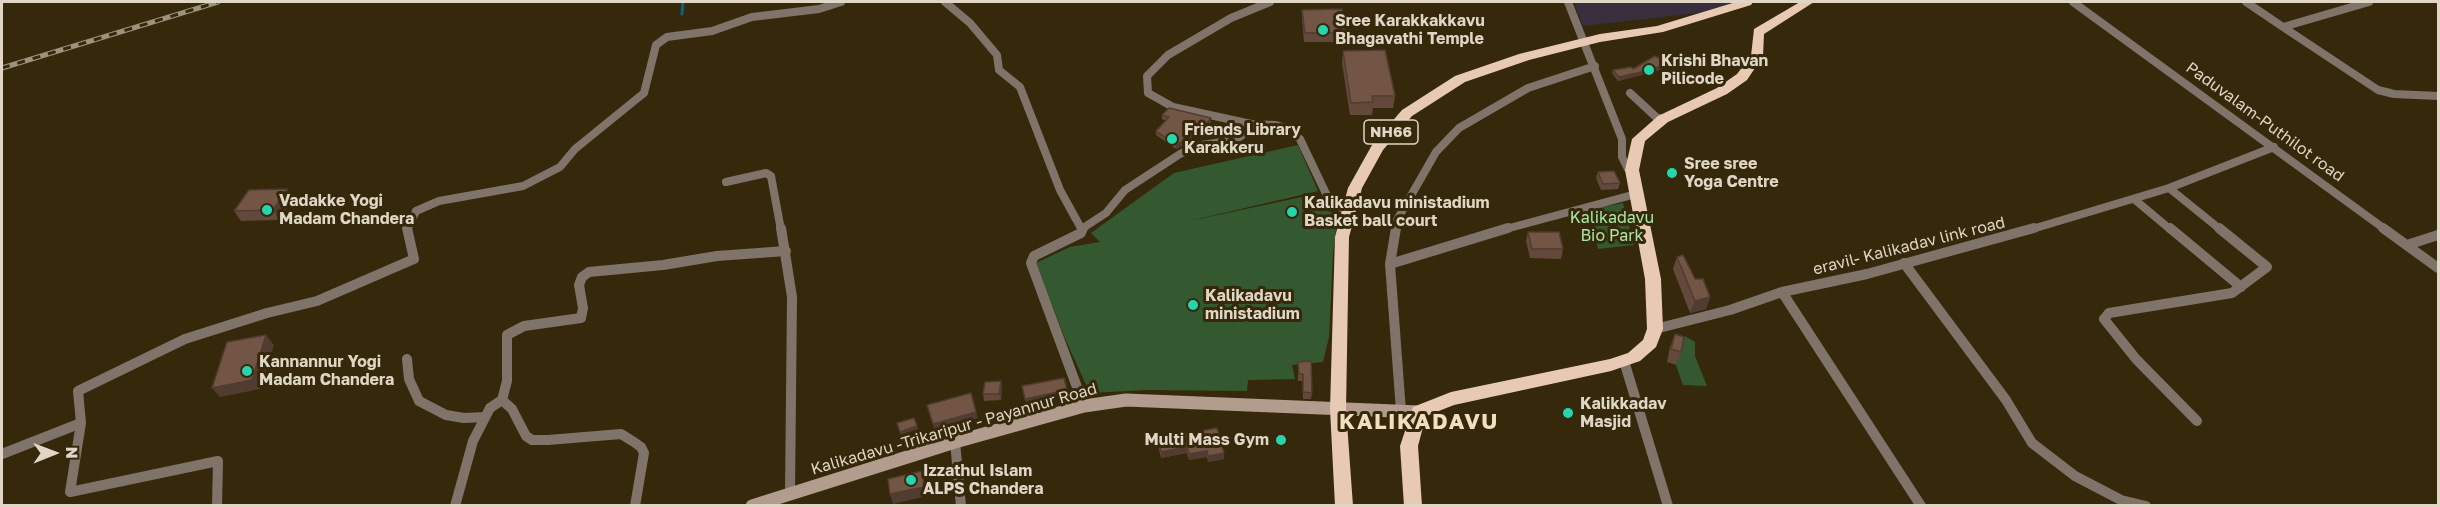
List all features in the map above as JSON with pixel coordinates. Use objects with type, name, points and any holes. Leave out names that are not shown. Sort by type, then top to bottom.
[{"type":"highway","name":"NH66","points":[[1344,506],[1338,409],[1342,237],[1355,188],[1377,148],[1407,113],[1460,79],[1524,57],[1586,42],[1659,29],[1747,2]]},
{"type":"highway","points":[[1413,506],[1409,446],[1419,412],[1451,399],[1624,361],[1634,357],[1650,343],[1655,329],[1653,279],[1632,170],[1639,139],[1663,119],[1722,91],[1742,76],[1757,56],[1758,33],[1808,2]]},
{"type":"main road","name":"Kalikadavu -Trikaripur - Payannur Road","points":[[752,506],[770,503],[790,494],[955,442],[1084,406],[1126,400],[1419,412]]},
{"type":"street","points":[[217,506],[218,461],[70,492],[81,423],[78,391],[185,339],[267,313],[317,301],[414,259],[407,229],[416,211],[439,201],[523,186],[560,167],[575,149],[644,93],[656,45],[667,37],[712,31],[752,17],[819,9],[841,2]]},
{"type":"street","points":[[945,2],[970,22],[997,55],[999,70],[1020,87],[1060,190],[1083,228]]},
{"type":"street","points":[[1270,2],[1232,18],[1168,56],[1147,76],[1148,93],[1173,107],[1251,124],[1276,125],[1288,129],[1300,139],[1330,202],[1349,212]]},
{"type":"street","points":[[1568,2],[1586,42],[1622,139],[1622,158],[1628,169],[1632,170]]},
{"type":"street","name":"Paduvalam-Puthilot road","points":[[2073,2],[2439,268]]},
{"type":"street","points":[[2246,2],[2378,90],[2394,94],[2439,96]]},
{"type":"street","points":[[2283,27],[2368,2]]},
{"type":"street","points":[[1401,411],[1390,264],[1397,220],[1436,152],[1459,128],[1528,88],[1595,66]]},
{"type":"street","points":[[1630,93],[1656,117],[1663,119]]},
{"type":"street","points":[[1084,406],[1031,263],[1034,256],[1081,233],[1083,228],[1106,213],[1125,190],[1179,154],[1196,146],[1235,140],[1253,128],[1251,124]]},
{"type":"street","name":"eravil- Kalikadav link road","points":[[1655,329],[1730,310],[1782,292],[1867,274],[1964,249],[2169,188],[2274,147]]},
{"type":"street","points":[[726,182],[765,173],[771,176],[786,250],[792,297],[790,494]]},
{"type":"street","points":[[2169,188],[2267,267],[2232,293],[2109,313],[2104,319],[2136,359],[2197,421]]},
{"type":"street","points":[[1390,264],[1501,230],[1636,194]]},
{"type":"street","points":[[2134,199],[2241,287]]},
{"type":"street","points":[[2407,245],[2439,235]]},
{"type":"street","points":[[455,506],[473,441],[490,408],[502,400],[507,381],[507,335],[524,326],[581,318],[583,308],[579,285],[582,277],[589,272],[786,250]]},
{"type":"street","points":[[1904,263],[2006,400],[2032,443],[2075,476],[2121,500],[2146,506]]},
{"type":"street","points":[[1782,292],[1921,506]]},
{"type":"street","points":[[407,359],[409,379],[419,401],[446,415],[464,418],[485,417]]},
{"type":"street","points":[[1624,361],[1668,506]]},
{"type":"street","points":[[502,400],[512,409],[526,436],[532,440],[601,434],[621,435],[641,447],[644,453],[643,464],[635,506]]},
{"type":"street","points":[[2,454],[81,423]]},
{"type":"street","points":[[955,442],[961,506]]},
{"type":"shaded area","points":[[1574,2],[1740,2],[1743,8],[1583,26]]},
{"type":"green space","points":[[1298,145],[1318,191],[1185,222],[1316,194],[1317,197],[1322,198],[1327,211],[1338,213],[1333,253],[1329,337],[1323,362],[1292,365],[1295,379],[1248,380],[1247,391],[1147,390],[1090,393],[1066,341],[1036,263],[1070,247],[1100,242],[1091,233],[1174,173]]},
{"type":"green space","name":"Kalikadavu Bio Park","points":[[1623,203],[1634,245],[1598,249],[1590,209]]},
{"type":"green space","points":[[1685,336],[1695,342],[1695,356],[1707,386],[1683,385],[1676,365]]},
{"type":"building","points":[[1342,9],[1346,33],[1305,33],[1302,10]]},
{"type":"building","points":[[1385,50],[1395,96],[1372,96],[1373,102],[1351,103],[1343,51]]},
{"type":"building","points":[[1655,56],[1668,64],[1619,77],[1613,70],[1631,67],[1633,69]]},
{"type":"building","points":[[1169,108],[1211,118],[1197,134],[1176,145],[1156,131],[1169,117],[1162,115]]},
{"type":"building","points":[[1614,171],[1620,183],[1603,184],[1598,172]]},
{"type":"building","points":[[287,189],[273,210],[234,211],[249,190]]},
{"type":"building","points":[[1528,232],[1559,232],[1563,249],[1532,249]]},
{"type":"building","points":[[1683,255],[1695,279],[1703,279],[1710,297],[1695,301],[1677,257]]},
{"type":"building","points":[[1675,334],[1684,337],[1681,352],[1671,349]]},
{"type":"building","points":[[266,335],[252,380],[212,388],[227,342]]},
{"type":"building","points":[[1311,361],[1312,393],[1303,392],[1303,374],[1299,374],[1298,362]]},
{"type":"building","points":[[1064,378],[1067,390],[1025,399],[1022,386]]},
{"type":"building","points":[[1001,381],[999,394],[983,394],[985,382]]},
{"type":"building","points":[[971,393],[976,412],[933,424],[927,405]]},
{"type":"building","points":[[914,418],[917,426],[900,432],[897,423]]},
{"type":"building","points":[[1217,428],[1224,453],[1208,456],[1207,451],[1189,454],[1187,447],[1161,452],[1158,439]]},
{"type":"building","points":[[922,471],[924,487],[890,494],[888,479]]},
{"type":"waterway","points":[[682,14],[683,2]]},
{"type":"railway","points":[[2,68],[218,2]]},
{"type":"place","name":"Sree Karakkakkavu Bhagavathi Temple","points":[[1323,30]]},
{"type":"place","name":"Krishi Bhavan Pilicode","points":[[1649,70]]},
{"type":"place","name":"Friends Library Karakkeru","points":[[1172,139]]},
{"type":"place","name":"Sree sree Yoga Centre","points":[[1672,173]]},
{"type":"place","name":"Vadakke Yogi Madam Chandera","points":[[267,210]]},
{"type":"place","name":"Kalikadavu ministadium Basket ball court","points":[[1292,212]]},
{"type":"place","name":"Kalikadavu ministadium","points":[[1193,305]]},
{"type":"place","name":"Kannannur Yogi Madam Chandera","points":[[247,371]]},
{"type":"place","name":"Kalikkadav Masjid","points":[[1568,413]]},
{"type":"place","name":"Multi Mass Gym","points":[[1281,440]]},
{"type":"place","name":"Izzathul Islam ALPS Chandera","points":[[911,480]]},
{"type":"district","name":"KALIKADAVU","points":[[1419,422]]}]
